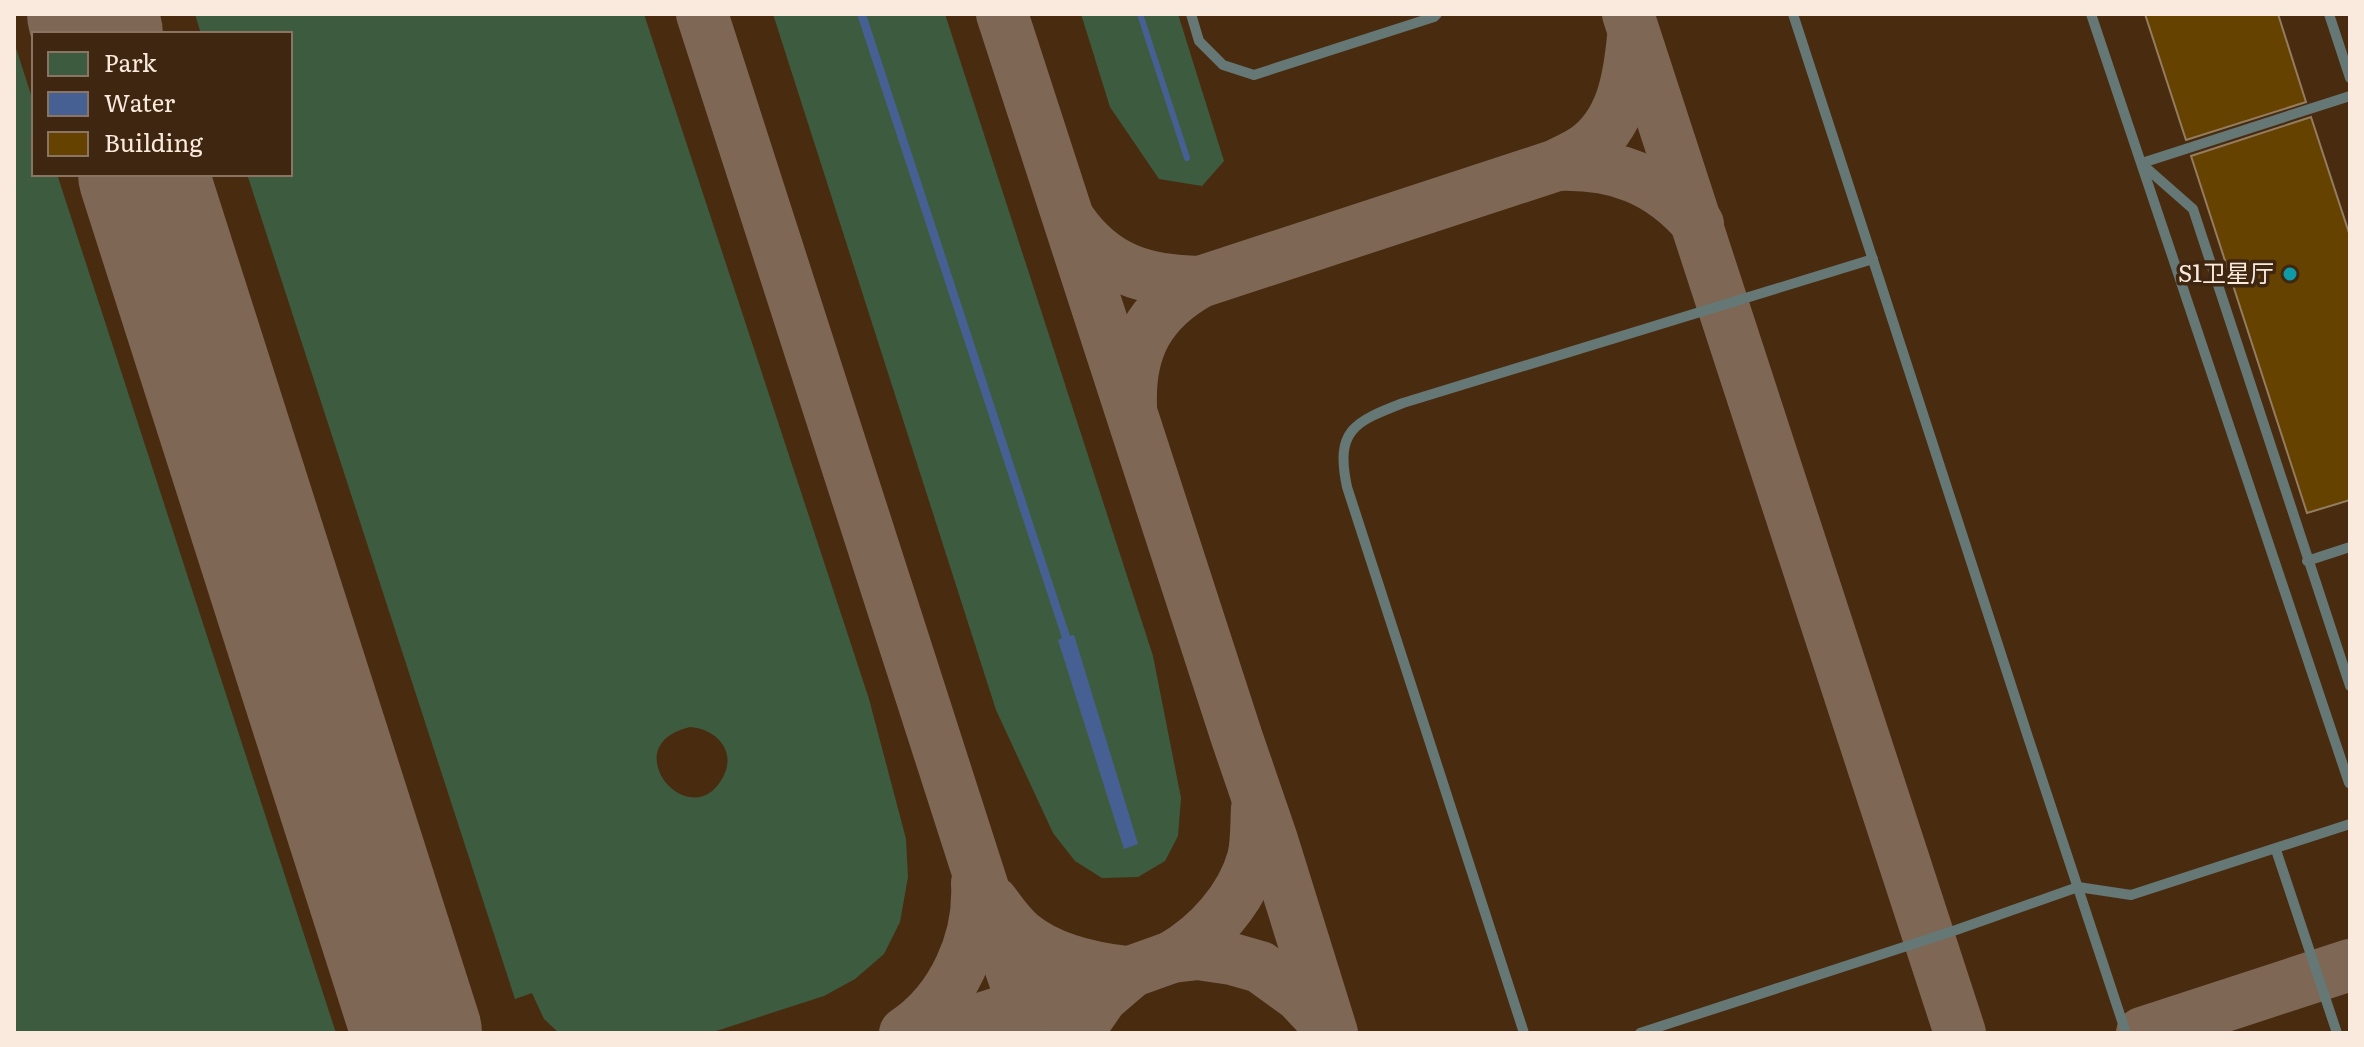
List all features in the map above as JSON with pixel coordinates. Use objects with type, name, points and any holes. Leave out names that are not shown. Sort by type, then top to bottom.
[{"type":"lane","points":[[1191,14],[1199,41],[1223,65],[1254,75],[1437,14]]},
{"type":"lane","points":[[1793,14],[2126,1033]]},
{"type":"lane","points":[[2091,14],[2349,783]]},
{"type":"lane","points":[[2329,14],[2350,78]]},
{"type":"lane","points":[[2142,163],[2350,96]]},
{"type":"lane","points":[[2142,163],[2193,209],[2350,686]]},
{"type":"lane","points":[[1524,1033],[1347,487],[1342,465],[1345,444],[1353,427],[1367,417],[1403,403],[1873,259]]},
{"type":"lane","points":[[2307,561],[2350,547]]},
{"type":"lane","points":[[1640,1033],[2078,887],[2131,895],[2350,824]]},
{"type":"lane","points":[[2276,850],[2337,1033]]},
{"type":"shaded area","points":[[14,14],[2350,14],[2350,1033],[14,1033]]},
{"type":"green space","points":[[195,14],[644,14],[869,699],[906,839],[908,877],[900,922],[884,954],[855,979],[824,996],[710,1033],[559,1033],[544,1019],[532,993],[515,999],[248,176],[292,176],[292,32],[200,32]],"holes":[[[690,727],[709,732],[726,751],[728,760],[722,779],[708,794],[692,797],[677,792],[665,781],[658,766],[658,751],[668,737]]]},
{"type":"green space","points":[[773,14],[945,14],[1153,656],[1181,798],[1178,836],[1165,861],[1138,877],[1102,878],[1075,861],[1053,833],[996,710]]},
{"type":"green space","points":[[1081,14],[1178,14],[1224,161],[1202,186],[1159,179],[1110,107]]},
{"type":"green space","points":[[14,42],[32,98],[32,176],[58,176],[336,1033],[14,1033]]},
{"type":"water","points":[[857,14],[866,14],[1070,636],[1074,635],[1138,844],[1124,849],[1058,640],[1062,638]]},
{"type":"building","points":[[2145,14],[2278,14],[2306,102],[2186,140]]},
{"type":"building","name":"S1卫星厅","points":[[2311,117],[2350,236],[2350,500],[2307,513],[2191,156]]},
{"type":"waterway","points":[[1140,14],[1187,158]]},
{"type":"taxiway","points":[[702,14],[984,891],[1033,1033]]},
{"type":"taxiway","points":[[1002,14],[1332,1033]]},
{"type":"taxiway","points":[[1628,14],[1960,1033]]},
{"type":"taxiway","points":[[1131,405],[1134,366],[1146,333],[1168,305],[1200,282],[1557,165],[1585,150],[1608,127],[1621,100],[1633,37]]},
{"type":"taxiway","points":[[1557,165],[1598,167],[1635,177],[1668,196],[1698,224]]},
{"type":"taxiway","points":[[1071,222],[1097,251],[1127,269],[1161,279],[1200,282]]},
{"type":"taxiway","points":[[1172,957],[1211,927],[1241,888],[1254,852],[1257,808]]},
{"type":"taxiway","points":[[905,1033],[937,1004],[960,967],[974,926],[977,883]]},
{"type":"taxiway","points":[[993,902],[1017,931],[1045,950],[1086,965],[1127,972]]},
{"type":"taxiway","points":[[935,1033],[1172,957],[1198,954],[1260,967],[1300,996],[1328,1026]]},
{"type":"taxiway","points":[[2142,1033],[2350,965]]},
{"type":"taxiway","points":[[1077,1033],[1102,997],[1130,973]]},
{"type":"runway","points":[[92,14],[97,32]]},
{"type":"runway","points":[[144,176],[417,1033]]},
{"type":"place","name":"S1卫星厅","points":[[2290,274]]}]
